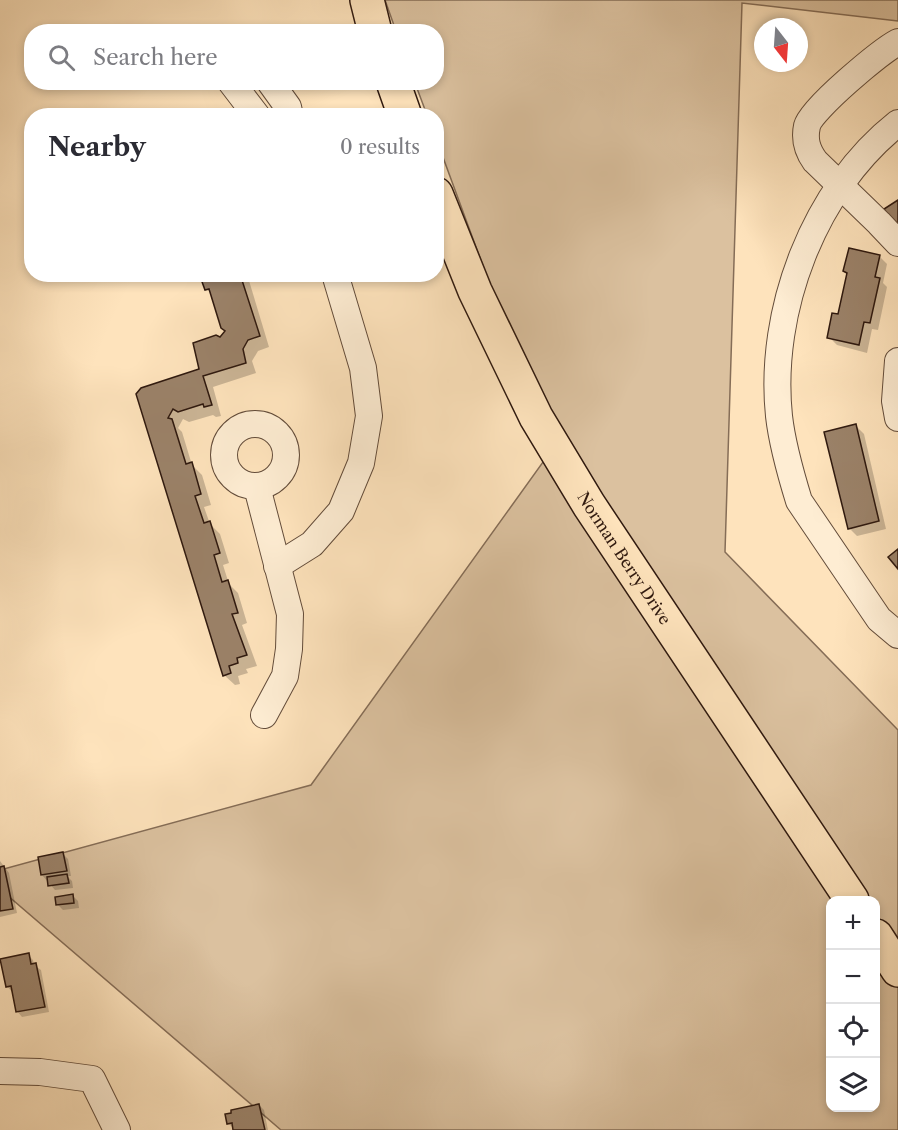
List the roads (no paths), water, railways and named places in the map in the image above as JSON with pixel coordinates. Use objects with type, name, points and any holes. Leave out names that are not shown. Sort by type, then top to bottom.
[{"type":"main road","points":[[367,0],[373,24]]},
{"type":"main road","points":[[396,90],[402,108]]},
{"type":"main road","name":"Norman Berry Drive","points":[[444,214],[474,291],[536,417],[589,504],[849,896]]},
{"type":"main road","points":[[880,942],[898,970]]},
{"type":"street","points":[[898,42],[858,72],[819,109],[807,124],[806,138],[808,151],[815,161],[898,243]]},
{"type":"street","points":[[237,90],[251,108]]},
{"type":"street","points":[[276,90],[288,108]]},
{"type":"street","points":[[898,123],[879,138],[831,196],[812,235],[790,289],[781,327],[778,374],[779,417],[799,501],[879,619],[898,635]]},
{"type":"street","points":[[277,566],[312,544],[341,511],[361,463],[369,416],[363,368],[337,282]]},
{"type":"street","points":[[898,361],[895,401],[898,418]]},
{"type":"street","points":[[257,487],[290,614],[289,649],[285,676],[264,715]]},
{"type":"street","points":[[0,1071],[40,1072],[92,1079],[117,1130]]}]
